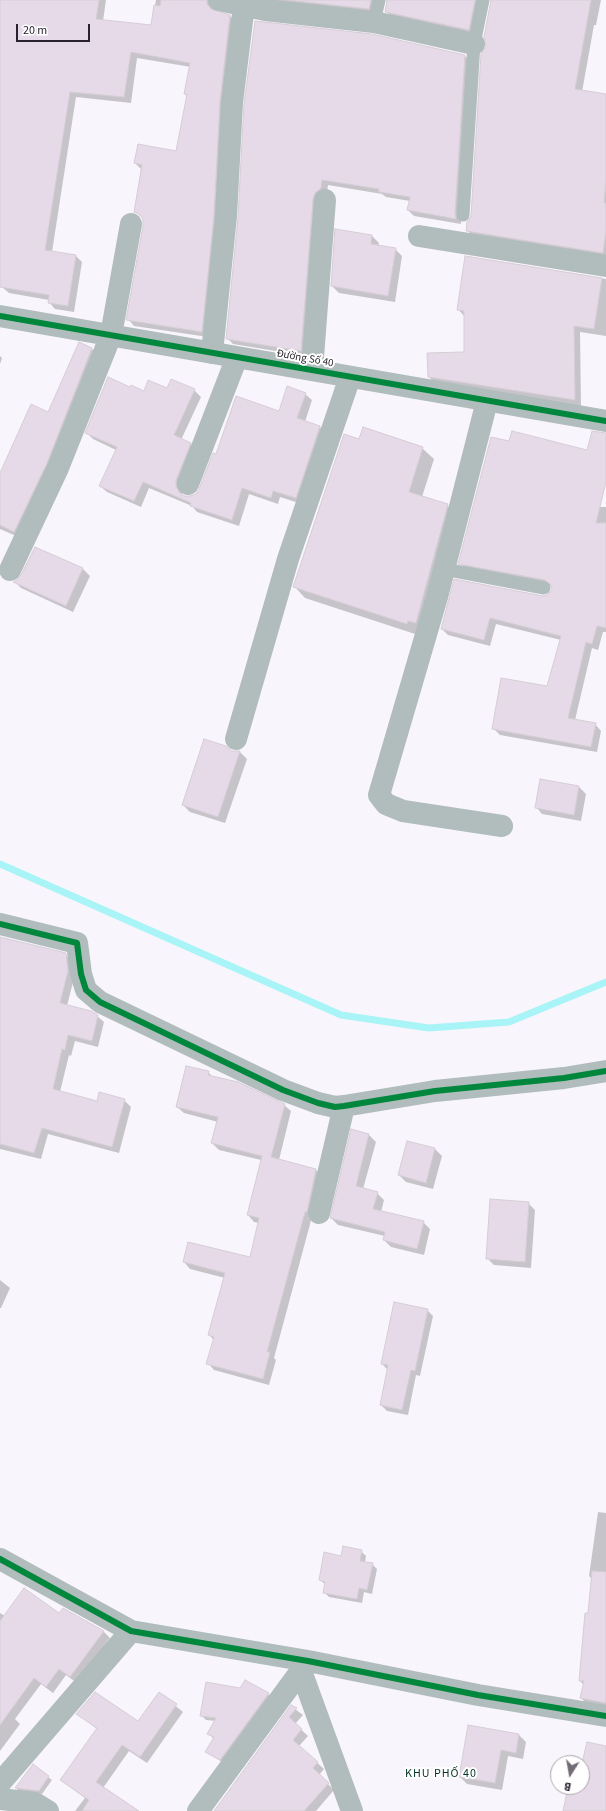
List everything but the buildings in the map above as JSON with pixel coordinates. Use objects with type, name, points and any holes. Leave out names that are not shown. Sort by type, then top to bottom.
[{"type":"street","points":[[219,0],[374,22],[474,44]]},
{"type":"street","points":[[212,353],[226,216],[232,103],[258,5]]},
{"type":"street","points":[[312,370],[325,200]]},
{"type":"street","points":[[10,570],[58,468],[111,335],[131,224]]},
{"type":"street","points":[[419,236],[606,266]]},
{"type":"street","name":"Đường Số 40","points":[[0,316],[606,421]]},
{"type":"street","points":[[188,484],[237,357]]},
{"type":"street","points":[[236,739],[288,559],[350,377]]},
{"type":"street","points":[[487,400],[444,569],[379,795],[386,804],[403,811],[502,826]]},
{"type":"street","points":[[0,924],[77,943],[81,974],[86,990],[100,1002],[283,1090],[318,1104],[335,1107],[344,1106],[435,1091],[564,1078],[606,1071]]},
{"type":"street","points":[[319,1213],[344,1106]]},
{"type":"street","points":[[1,1562],[131,1631],[304,1666],[606,1716]]},
{"type":"street","points":[[0,1783],[131,1631]]},
{"type":"street","points":[[198,1811],[304,1666]]},
{"type":"street","points":[[304,1666],[352,1811]]},
{"type":"street","points":[[0,1799],[35,1803],[48,1811]]},
{"type":"lane","points":[[374,22],[379,0]]},
{"type":"lane","points":[[463,215],[469,101],[474,44],[483,0]]},
{"type":"lane","points":[[444,569],[544,588]]},
{"type":"waterway","points":[[0,864],[341,1015],[429,1028],[509,1022],[606,982]]},
{"type":"cycle path","points":[[0,316],[606,421]]},
{"type":"cycle path","points":[[0,924],[77,943],[81,974],[86,990],[100,1002],[283,1090],[318,1103],[335,1107],[435,1091],[564,1078],[606,1071]]},
{"type":"cycle path","points":[[0,1559],[131,1631],[308,1661],[478,1695],[606,1716]]},
{"type":"district","name":"KHU PHỐ 40","points":[[441,1774]]}]
